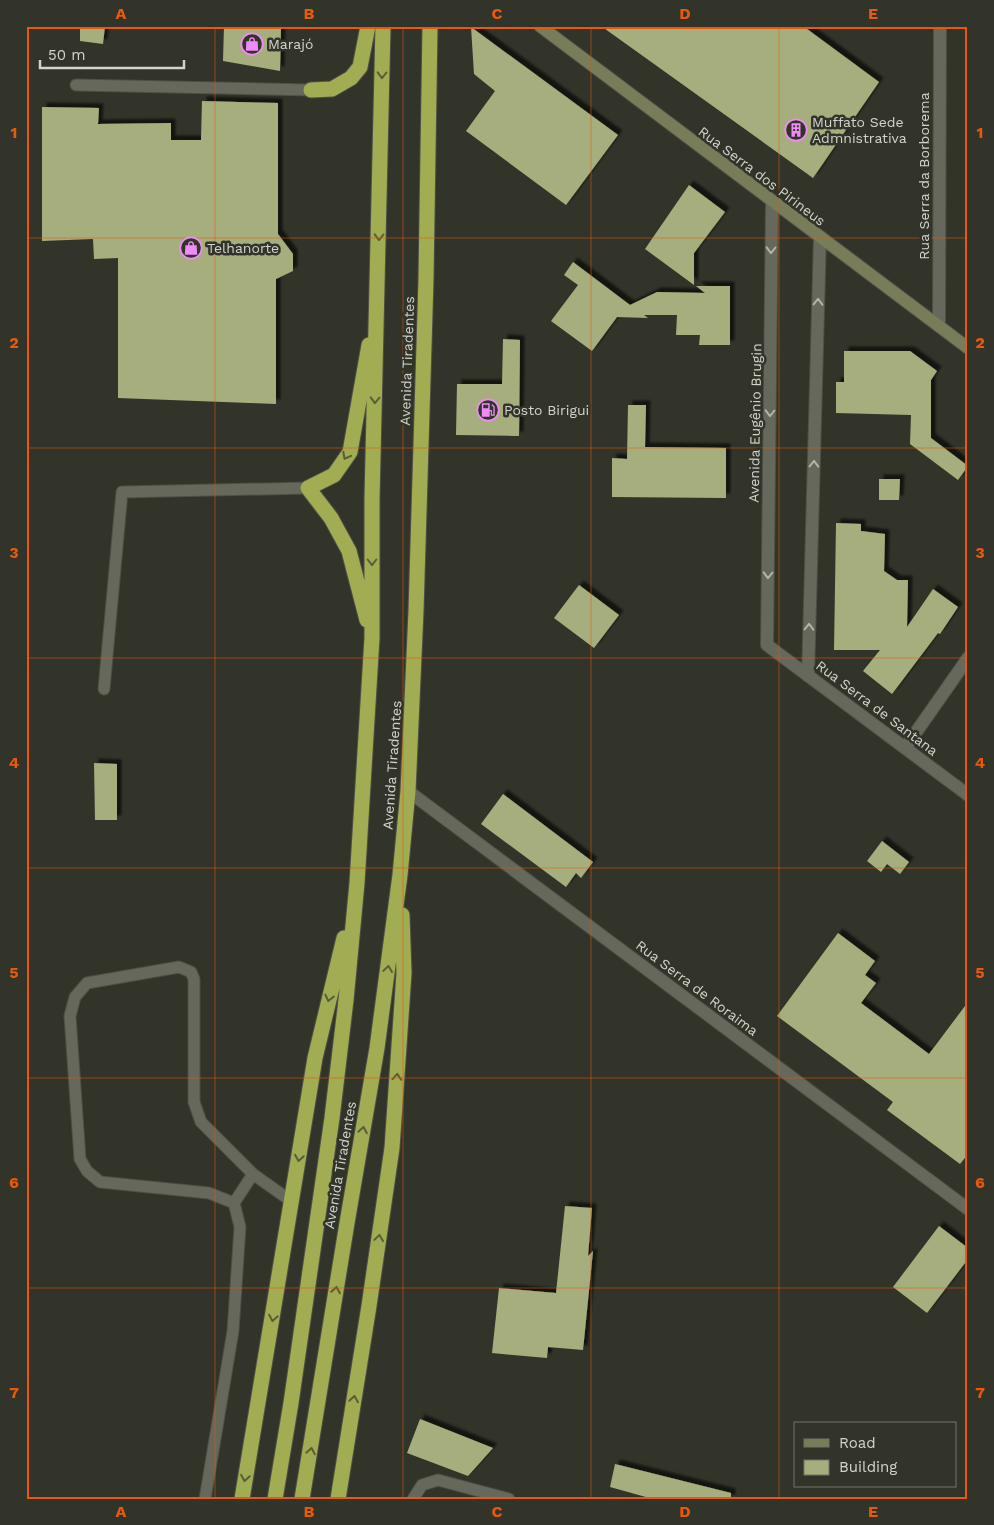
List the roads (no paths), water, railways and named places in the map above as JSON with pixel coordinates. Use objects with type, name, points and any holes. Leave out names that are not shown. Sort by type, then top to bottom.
[{"type":"highway","points":[[311,90],[332,89],[351,78],[360,67],[368,26]]},
{"type":"highway","name":"Avenida Tiradentes","points":[[275,1499],[291,1403],[328,1146],[346,1000],[357,883],[372,638],[372,499],[383,26]]},
{"type":"highway","name":"Avenida Tiradentes","points":[[302,1499],[346,1223],[377,1048],[400,875],[408,791],[416,610],[426,288],[430,26]]},
{"type":"highway","points":[[372,638],[349,551],[331,518],[308,488],[334,475],[350,452],[378,288]]},
{"type":"highway","points":[[338,1499],[392,1148],[404,973],[400,875]]},
{"type":"highway","points":[[242,1499],[315,1058],[357,883]]},
{"type":"street","name":"Rua Serra dos Pirineus","points":[[540,26],[968,348]]},
{"type":"street","name":"Rua Serra da Borborema","points":[[938,326],[940,26]]},
{"type":"street","name":"Avenida Eugênio Brugin","points":[[767,645],[772,202]]},
{"type":"street","points":[[808,676],[820,237]]},
{"type":"street","name":"Rua Serra de Santana","points":[[767,645],[968,795]]},
{"type":"street","points":[[905,748],[968,658]]},
{"type":"street","name":"Rua Serra de Roraima","points":[[408,791],[968,1209]]},
{"type":"lane","points":[[76,84],[311,90]]},
{"type":"lane","points":[[104,689],[122,492],[308,488]]},
{"type":"lane","points":[[234,1203],[209,1193],[100,1182],[87,1171],[80,1160],[70,1016],[76,997],[87,983],[179,966],[192,972],[194,979],[194,1102],[201,1122],[253,1174],[292,1201]]},
{"type":"lane","points":[[205,1499],[234,1330],[240,1227],[234,1203],[253,1174]]},
{"type":"lane","points":[[413,1499],[422,1485],[438,1480],[509,1499]]},
{"type":"place","name":"Marajó","points":[[252,44]]},
{"type":"place","name":"Muffato Sede Admnistrativa","points":[[796,130]]},
{"type":"place","name":"Telhanorte","points":[[191,248]]},
{"type":"place","name":"Posto Birigui","points":[[488,410]]}]
